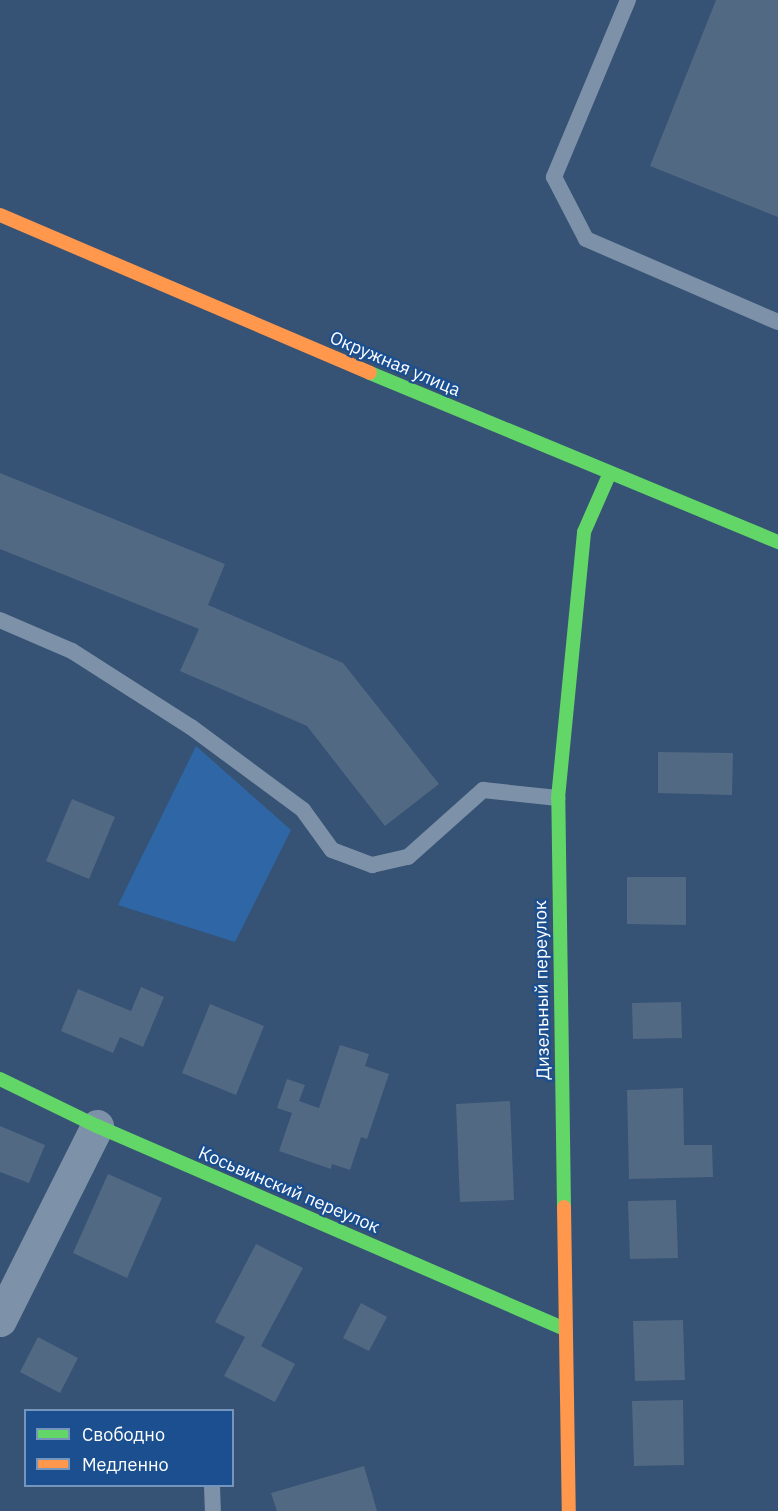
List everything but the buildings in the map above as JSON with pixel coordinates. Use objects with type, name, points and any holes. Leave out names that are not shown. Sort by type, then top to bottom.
[{"type":"street","name":"Окружная улица","points":[[0,215],[609,475],[778,542]]},
{"type":"street","name":"Дизельный переулок","points":[[569,1511],[558,798],[584,531],[609,475]]},
{"type":"street","name":"Косьвинский переулок","points":[[0,1079],[97,1126],[566,1329]]},
{"type":"street","points":[[0,1320],[97,1126]]},
{"type":"lane","points":[[628,0],[554,177],[586,239],[778,322]]},
{"type":"lane","points":[[0,620],[72,651],[191,727],[303,810],[332,850],[372,865],[408,856],[483,790],[558,798]]},
{"type":"lane","points":[[212,1487],[213,1511]]},
{"type":"shaded area","points":[[196,746],[291,830],[235,942],[118,905]]},
{"type":"traffic: fast","points":[[370,373],[778,542]]},
{"type":"traffic: fast","points":[[564,1207],[558,798],[584,532],[609,475]]},
{"type":"traffic: fast","points":[[0,1079],[97,1126],[565,1329]]},
{"type":"traffic: slow","points":[[0,215],[370,373]]},
{"type":"traffic: slow","points":[[564,1207],[569,1511]]}]
